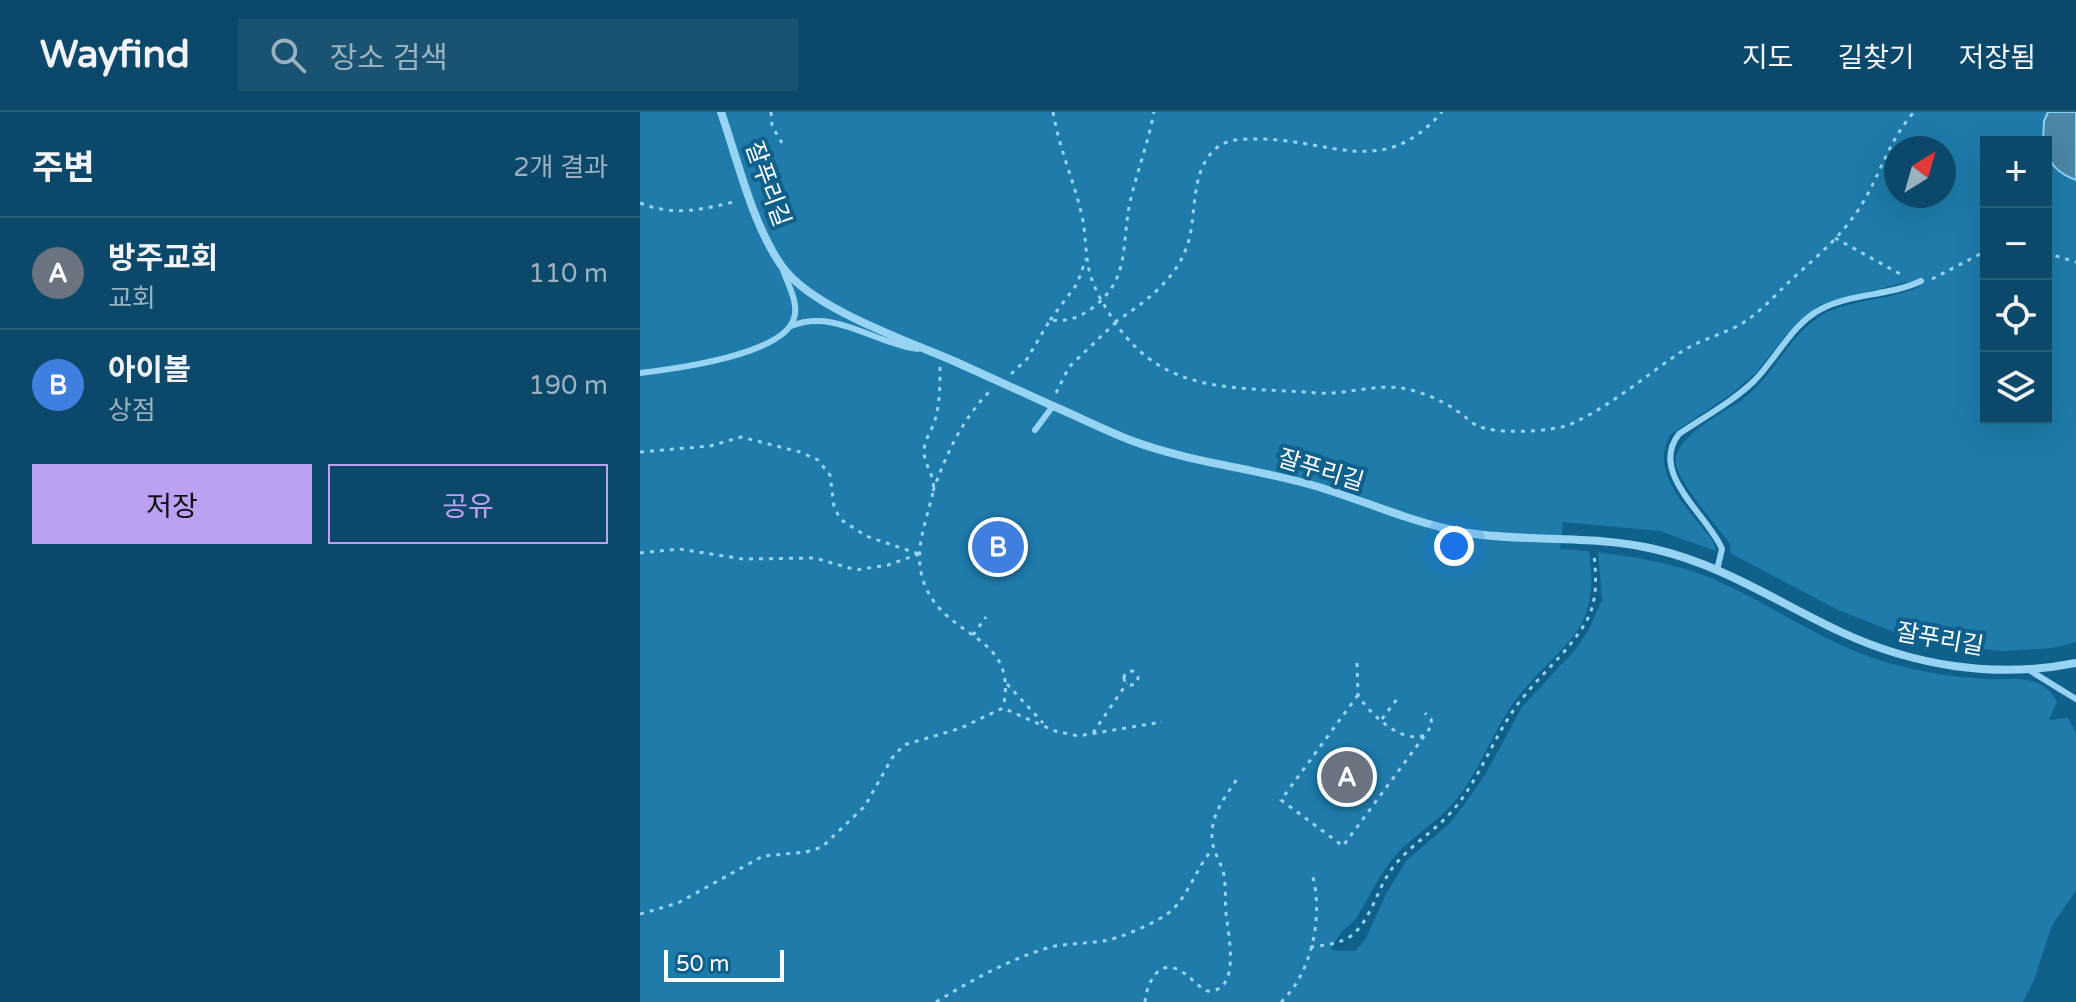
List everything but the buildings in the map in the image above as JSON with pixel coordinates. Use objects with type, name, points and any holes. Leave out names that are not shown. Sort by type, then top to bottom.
[{"type":"street","name":"잘푸리길","points":[[721,112],[767,241],[782,267],[808,291],[834,307],[1132,441],[1311,485],[1413,521],[1463,532],[1509,538],[1591,541],[1652,548],[1690,558],[1840,631],[1913,659],[1967,667],[2029,670],[2076,663]]},
{"type":"lane","name":"잘푸리길","points":[[782,267],[795,303],[791,326]]},
{"type":"lane","points":[[1717,570],[1722,549],[1677,482],[1670,458],[1673,441],[1751,383],[1818,310],[1921,281]]},
{"type":"lane","name":"잘푸리길","points":[[640,373],[716,361],[745,352],[769,342],[791,326],[807,321],[830,322],[910,348],[927,350]]},
{"type":"lane","points":[[1035,430],[1053,406]]},
{"type":"lane","name":"잘푸리길","points":[[2029,670],[2076,699]]},
{"type":"path","points":[[771,112],[772,126],[782,143]]},
{"type":"path","points":[[1053,112],[1061,151],[1082,213],[1089,270],[1115,323],[1140,353],[1155,365],[1197,381],[1322,393],[1400,388],[1448,405],[1487,430],[1555,430],[1567,426],[1602,407],[1690,346],[1743,323],[1835,238],[1861,206],[1895,135],[1914,112]]},
{"type":"path","points":[[1050,320],[1069,320],[1079,316],[1102,301],[1114,287],[1123,262],[1131,200],[1154,112]]},
{"type":"path","points":[[1056,393],[1069,367],[1115,323],[1152,295],[1176,267],[1188,245],[1199,177],[1219,146],[1257,139],[1346,151],[1387,150],[1415,139],[1442,112]]},
{"type":"path","points":[[640,203],[661,210],[688,211],[750,197]]},
{"type":"path","points":[[1835,238],[1898,274],[1921,281],[1980,254]]},
{"type":"path","points":[[1008,376],[1027,359],[1050,320],[1077,284],[1087,254]]},
{"type":"path","points":[[2052,255],[2076,262]]},
{"type":"path","points":[[933,491],[934,479],[923,448],[936,418],[940,355]]},
{"type":"path","points":[[998,385],[964,423],[945,460],[921,528],[919,554],[925,586],[934,601],[947,616],[995,654],[1007,684],[1045,726]]},
{"type":"path","points":[[640,452],[710,446],[741,437],[800,452],[818,460],[830,475],[834,506],[840,519],[866,536],[919,554]]},
{"type":"path","points":[[1310,947],[1341,942],[1362,924],[1388,874],[1402,856],[1451,812],[1468,791],[1525,695],[1574,640],[1595,600],[1596,577],[1591,541]]},
{"type":"path","points":[[640,553],[679,549],[743,559],[815,558],[856,570],[888,565],[919,554]]},
{"type":"path","points":[[973,635],[986,617]]},
{"type":"path","points":[[1357,663],[1358,695],[1368,708],[1408,738],[1425,735]]},
{"type":"path","points":[[1091,735],[1127,683]]},
{"type":"path","points":[[1003,708],[1007,684]]},
{"type":"path","points":[[1358,695],[1281,800],[1343,846],[1432,725],[1425,713]]},
{"type":"path","points":[[1382,719],[1400,695]]},
{"type":"path","points":[[640,914],[678,903],[763,856],[806,852],[822,847],[865,806],[892,758],[904,745],[961,728],[1003,708],[1066,735],[1091,735],[1162,722]]},
{"type":"path","points":[[1145,1002],[1149,982],[1164,968],[1181,971],[1207,991],[1218,990],[1225,983],[1231,958],[1225,886],[1219,862],[1212,850],[1211,832],[1215,814],[1237,779]]},
{"type":"path","points":[[936,1002],[981,974],[1040,951],[1108,941],[1164,916],[1183,896],[1212,850]]},
{"type":"path","points":[[1281,1002],[1299,979],[1319,916],[1319,898],[1313,877]]},
{"type":"shaded area","points":[[640,112],[2076,112],[2076,642],[2053,648],[2002,651],[1920,642],[1838,610],[1730,553],[1730,544],[1678,472],[1677,454],[1683,444],[1701,426],[1754,389],[1800,333],[1822,315],[1846,305],[1921,286],[1906,282],[1819,305],[1786,335],[1756,373],[1730,395],[1670,435],[1664,464],[1668,478],[1684,505],[1713,541],[1716,551],[1660,531],[1563,522],[1560,549],[1589,551],[1590,599],[1585,617],[1566,645],[1513,703],[1462,792],[1390,862],[1357,917],[1337,938],[1331,950],[1355,951],[1365,940],[1387,892],[1406,861],[1450,823],[1485,775],[1522,707],[1575,650],[1588,631],[1602,600],[1598,552],[1693,571],[1729,586],[1842,645],[1889,663],[1949,675],[2029,680],[2051,692],[2057,702],[2049,720],[2068,718],[2076,733],[2076,891],[2052,925],[2034,980],[2023,1002],[640,1002]]},
{"type":"shaded area","points":[[2048,112],[2076,112],[2076,180],[2063,174],[2052,163],[2052,136],[2043,136]]},
{"type":"place","name":"아이볼","points":[[998,547]]},
{"type":"place","name":"방주교회","points":[[1347,777]]}]
